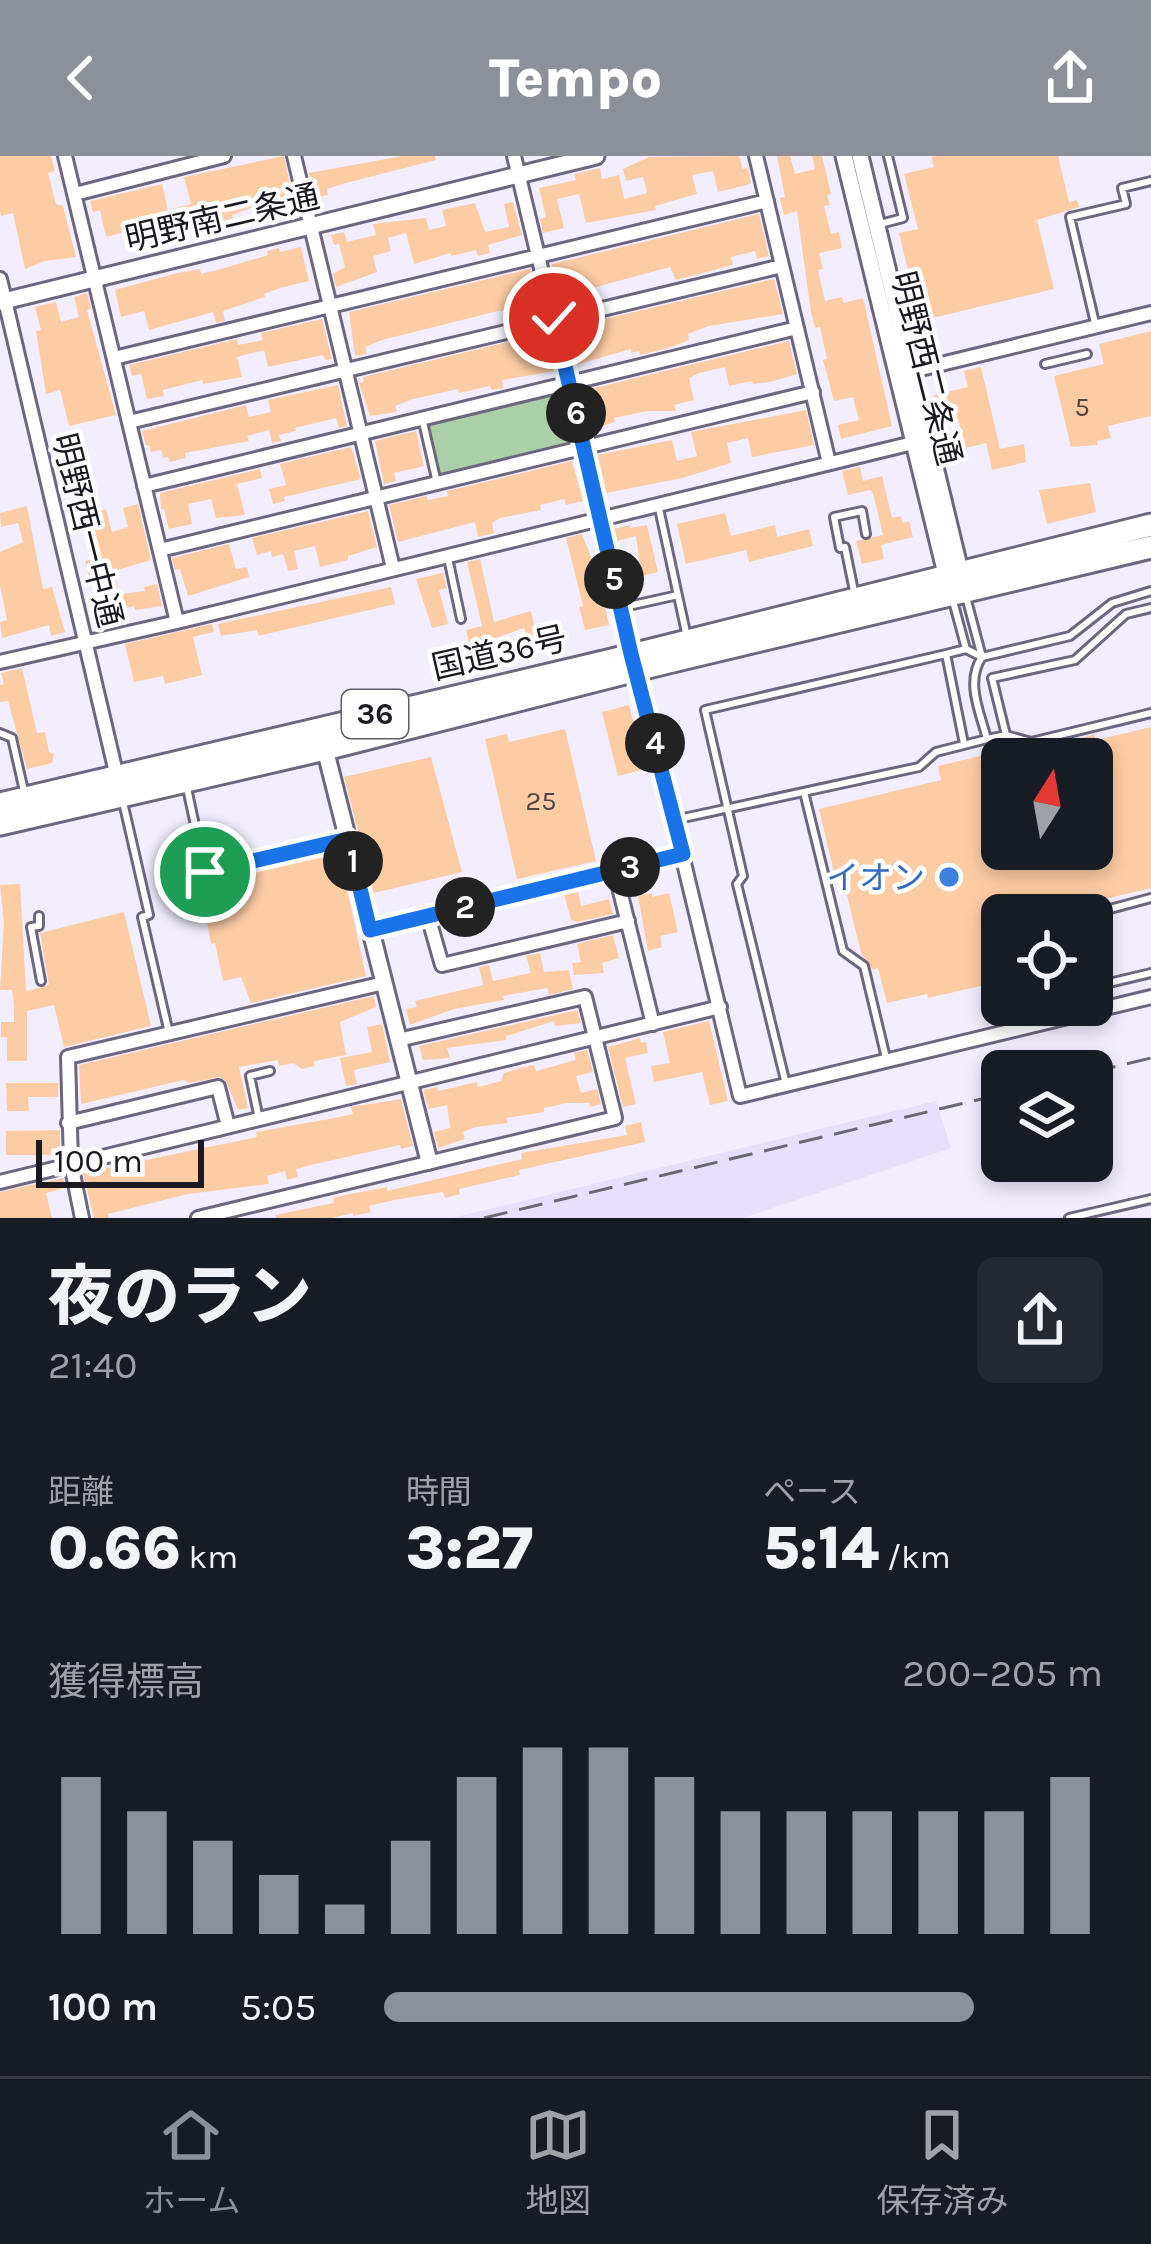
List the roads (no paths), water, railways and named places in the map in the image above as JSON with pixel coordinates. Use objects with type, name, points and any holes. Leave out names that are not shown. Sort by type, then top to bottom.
[{"type":"highway","name":"国道36号","points":[[0,804],[185,779],[325,749],[634,663],[956,584],[1151,525]]},
{"type":"highway","name":"国道36号","points":[[0,824],[320,727],[634,663],[688,641],[856,599],[1151,547]]},
{"type":"street","points":[[65,156],[177,622]]},
{"type":"street","points":[[75,194],[224,156]]},
{"type":"street","points":[[294,156],[393,568]]},
{"type":"street","points":[[514,156],[740,1096],[1030,1026]]},
{"type":"street","name":"明野南二条通","points":[[2,301],[596,156]]},
{"type":"street","points":[[756,156],[829,463]]},
{"type":"street","name":"明野西二条通","points":[[859,157],[904,373]]},
{"type":"street","name":"明野西二条通","points":[[859,157],[904,373],[956,584]]},
{"type":"street","points":[[114,358],[767,201]]},
{"type":"street","points":[[129,422],[782,266]]},
{"type":"street","name":"明野西一中通","points":[[0,279],[119,786]]},
{"type":"street","points":[[904,373],[1151,313]]},
{"type":"street","points":[[144,486],[797,328]]},
{"type":"street","points":[[160,550],[812,392]]},
{"type":"street","points":[[0,662],[921,441]]},
{"type":"street","points":[[320,727],[429,1161]]},
{"type":"street","points":[[370,930],[683,854]]},
{"type":"street","points":[[615,871],[653,1024]]},
{"type":"street","points":[[428,916],[442,965],[628,921]]},
{"type":"street","points":[[82,1218],[71,1164],[68,1057],[384,983]]},
{"type":"street","points":[[198,1218],[615,1118],[585,997],[398,1040]]},
{"type":"street","points":[[1113,1006],[1151,997]]},
{"type":"street","points":[[0,1182],[720,1007]]},
{"type":"street","points":[[68,1123],[218,1088],[228,1126]]},
{"type":"lane","points":[[876,225],[904,218],[888,156]]},
{"type":"lane","points":[[1095,327],[1070,217],[1126,204],[1122,188],[1151,181]]},
{"type":"lane","points":[[1045,364],[1088,354]]},
{"type":"lane","points":[[422,418],[437,483]]},
{"type":"lane","points":[[658,503],[688,641]]},
{"type":"lane","points":[[856,599],[834,517],[862,512],[866,534]]},
{"type":"lane","points":[[447,555],[461,619]]},
{"type":"lane","points":[[956,584],[966,649]]},
{"type":"lane","points":[[956,584],[982,657]]},
{"type":"lane","points":[[786,1084],[737,884],[743,876],[705,710],[966,649],[982,657],[1070,636],[1112,603],[1151,591]]},
{"type":"lane","points":[[620,607],[678,595]]},
{"type":"lane","points":[[1006,735],[992,678],[1075,659],[1126,614],[1151,608]]},
{"type":"lane","points":[[946,654],[964,746]]},
{"type":"lane","points":[[982,657],[973,682],[987,738]]},
{"type":"lane","points":[[992,738],[1006,735],[1030,742],[1151,712]]},
{"type":"lane","points":[[0,733],[12,738],[26,799]]},
{"type":"lane","points":[[674,820],[919,767],[935,752],[981,741]]},
{"type":"lane","points":[[185,779],[205,872],[348,839]]},
{"type":"lane","points":[[119,786],[149,915],[142,917],[169,1033]]},
{"type":"lane","points":[[804,792],[843,951],[864,966],[887,1060]]},
{"type":"lane","points":[[1113,910],[1151,898]]},
{"type":"lane","points":[[39,916],[39,926],[31,928],[41,981]]},
{"type":"lane","points":[[1113,982],[1151,973]]},
{"type":"lane","points":[[260,1119],[250,1076],[271,1071]]},
{"type":"lane","points":[[1069,1218],[1151,1199]]},
{"type":"railway","points":[[1113,1067],[1151,1058]]},
{"type":"railway","points":[[484,1218],[981,1099]]},
{"type":"place","name":"イオン","points":[[949,877]]}]
